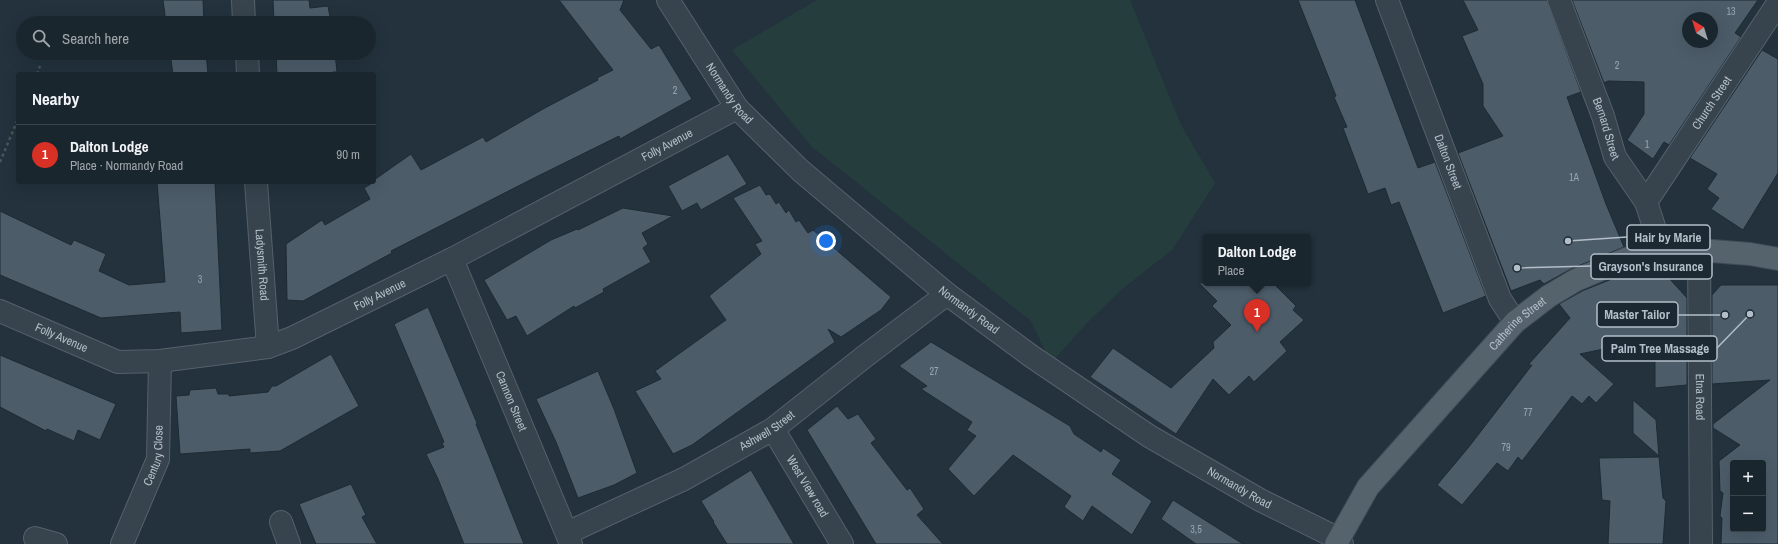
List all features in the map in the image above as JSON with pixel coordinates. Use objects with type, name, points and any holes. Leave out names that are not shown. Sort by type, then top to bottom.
[{"type":"main road","name":"Catherine Street","points":[[1339,542],[1368,487],[1515,322],[1549,296],[1576,280],[1626,259],[1662,251],[1699,250],[1750,254],[1778,259]]},
{"type":"street","points":[[243,0],[244,16]]},
{"type":"street","name":"Normandy Road","points":[[668,0],[737,108],[801,171],[947,294],[1031,356],[1149,436],[1260,500],[1339,542]]},
{"type":"street","name":"Dalton Street","points":[[1387,0],[1500,299],[1515,322]]},
{"type":"street","name":"Bernard Street","points":[[1559,0],[1603,116],[1615,157],[1646,202],[1662,251]]},
{"type":"street","name":"Church Street","points":[[1646,202],[1778,3]]},
{"type":"street","points":[[247,60],[248,72]]},
{"type":"street","name":"Folly Avenue","points":[[0,311],[118,362],[160,361],[268,348],[292,338],[452,259],[737,108]]},
{"type":"street","name":"Ladysmith Road","points":[[256,184],[268,348]]},
{"type":"street","name":"Etna Road","points":[[1699,250],[1701,544]]},
{"type":"street","name":"Cannon Street","points":[[452,259],[569,539]]},
{"type":"street","name":"Ashwell Street","points":[[569,539],[684,479],[773,429],[947,294]]},
{"type":"street","name":"Century Close","points":[[122,544],[158,459],[160,361]]},
{"type":"street","name":"West View road","points":[[773,429],[842,544]]},
{"type":"street","points":[[281,522],[290,544]]},
{"type":"street","points":[[34,538],[56,544]]},
{"type":"path","points":[[38,72],[40,66]]},
{"type":"path","points":[[0,162],[16,124]]},
{"type":"green space","points":[[817,0],[1130,0],[1181,125],[1215,183],[1172,250],[1121,290],[1087,323],[1051,363],[1031,321],[812,147],[732,50]]},
{"type":"building","points":[[163,0],[203,0],[204,16],[165,16]]},
{"type":"building","points":[[273,0],[309,0],[310,8],[328,6],[330,16],[274,16]]},
{"type":"building","points":[[559,0],[624,0],[620,10],[651,49],[659,45],[692,99],[620,139],[619,136],[391,251],[392,253],[303,301],[287,300],[286,244],[322,220],[325,225],[370,199],[364,188],[371,184],[376,184],[376,179],[411,154],[421,170],[483,137],[486,142],[543,109],[598,80],[597,78],[613,70]]},
{"type":"building","points":[[1298,0],[1355,0],[1418,168],[1435,162],[1486,296],[1443,313],[1399,202],[1391,205],[1385,188],[1368,194],[1343,128],[1347,127],[1334,97],[1336,96]]},
{"type":"building","points":[[1463,0],[1547,0],[1581,92],[1567,97],[1606,204],[1624,247],[1571,269],[1544,284],[1540,280],[1511,291],[1458,153],[1503,136],[1483,106],[1483,84],[1462,36],[1478,30]]},
{"type":"building","points":[[1572,0],[1758,0],[1735,33],[1741,37],[1669,145],[1664,142],[1653,159],[1627,140],[1644,114],[1644,82],[1608,81],[1604,83]]},
{"type":"building","points":[[1762,50],[1778,59],[1778,173],[1743,230],[1711,209],[1719,198],[1707,189],[1717,174],[1690,158]]},
{"type":"building","points":[[171,60],[207,60],[208,72],[173,72]]},
{"type":"building","points":[[276,60],[336,60],[337,72],[333,72],[277,72]]},
{"type":"building","points":[[728,154],[747,184],[701,210],[697,203],[682,211],[668,186]]},
{"type":"building","points":[[157,184],[215,184],[222,330],[181,333],[180,312],[101,318],[0,275],[0,211],[71,245],[74,240],[106,254],[99,271],[129,285],[165,282]]},
{"type":"building","points":[[760,185],[766,195],[770,194],[776,204],[779,202],[786,213],[789,210],[796,222],[799,220],[808,233],[813,230],[891,297],[881,310],[841,337],[828,329],[835,342],[692,445],[673,454],[635,391],[661,379],[655,371],[726,320],[709,296],[761,254],[755,244],[762,241],[733,198]]},
{"type":"building","points":[[623,208],[673,216],[642,233],[648,244],[643,248],[651,262],[603,289],[604,292],[575,308],[574,306],[527,336],[516,316],[507,320],[484,280],[551,240],[577,229],[578,230]]},
{"type":"building","points":[[1634,270],[1636,276],[1667,276],[1687,298],[1687,385],[1655,388],[1655,338],[1580,354],[1614,384],[1596,403],[1589,396],[1582,404],[1572,396],[1522,461],[1518,457],[1508,471],[1497,463],[1462,505],[1437,485],[1468,448],[1532,365],[1528,365],[1570,318],[1559,304],[1582,291]]},
{"type":"building","points":[[1199,283],[1203,283],[1203,286],[1276,286],[1296,306],[1293,310],[1304,320],[1280,342],[1287,351],[1254,382],[1249,376],[1229,395],[1213,379],[1176,434],[1090,377],[1113,348],[1171,388],[1214,348],[1213,342],[1231,325],[1212,306],[1217,301]]},
{"type":"building","points":[[1721,285],[1778,285],[1778,544],[1721,544],[1722,518],[1720,516],[1723,493],[1720,491],[1719,461],[1740,445],[1713,428],[1713,424],[1770,380],[1712,384],[1712,295]]},
{"type":"building","points":[[428,307],[477,423],[476,424],[524,544],[464,544],[438,479],[426,454],[444,447],[442,443],[444,442],[394,324]]},
{"type":"building","points":[[931,342],[1070,426],[1074,434],[1101,452],[1103,448],[1121,460],[1112,474],[1152,501],[1132,535],[1092,506],[1083,521],[1064,507],[1071,496],[1013,455],[974,496],[948,469],[976,436],[967,430],[972,422],[921,389],[927,386],[899,366]]},
{"type":"building","points":[[331,354],[359,406],[280,451],[250,453],[250,449],[180,454],[176,396],[189,395],[190,390],[216,388],[218,394],[229,394],[229,396],[268,392],[272,386],[276,386]]},
{"type":"building","points":[[0,355],[116,404],[100,440],[78,430],[74,441],[47,429],[46,431],[0,407]]},
{"type":"building","points":[[598,371],[614,409],[637,473],[614,485],[578,498],[556,442],[536,399]]},
{"type":"building","points":[[1633,400],[1656,420],[1659,456],[1633,433]]},
{"type":"building","points":[[837,406],[848,419],[858,414],[876,439],[871,443],[907,490],[910,488],[924,509],[917,515],[943,544],[876,544],[807,430]]},
{"type":"building","points":[[1659,457],[1663,498],[1666,501],[1663,544],[1608,544],[1610,501],[1602,500],[1599,458]]},
{"type":"building","points":[[751,470],[794,544],[727,544],[713,522],[701,501]]},
{"type":"building","points":[[351,484],[366,515],[362,517],[377,544],[316,544],[299,504]]},
{"type":"building","points":[[1173,500],[1243,544],[1196,544],[1161,519]]},
{"type":"place","name":"Hair by Marie","points":[[1568,241]]},
{"type":"place","name":"Grayson's Insurance","points":[[1517,268]]},
{"type":"place","name":"Palm Tree Massage","points":[[1750,314]]},
{"type":"place","name":"Master Tailor","points":[[1725,315]]},
{"type":"place","name":"Dalton Lodge","points":[[1257,332]]}]
